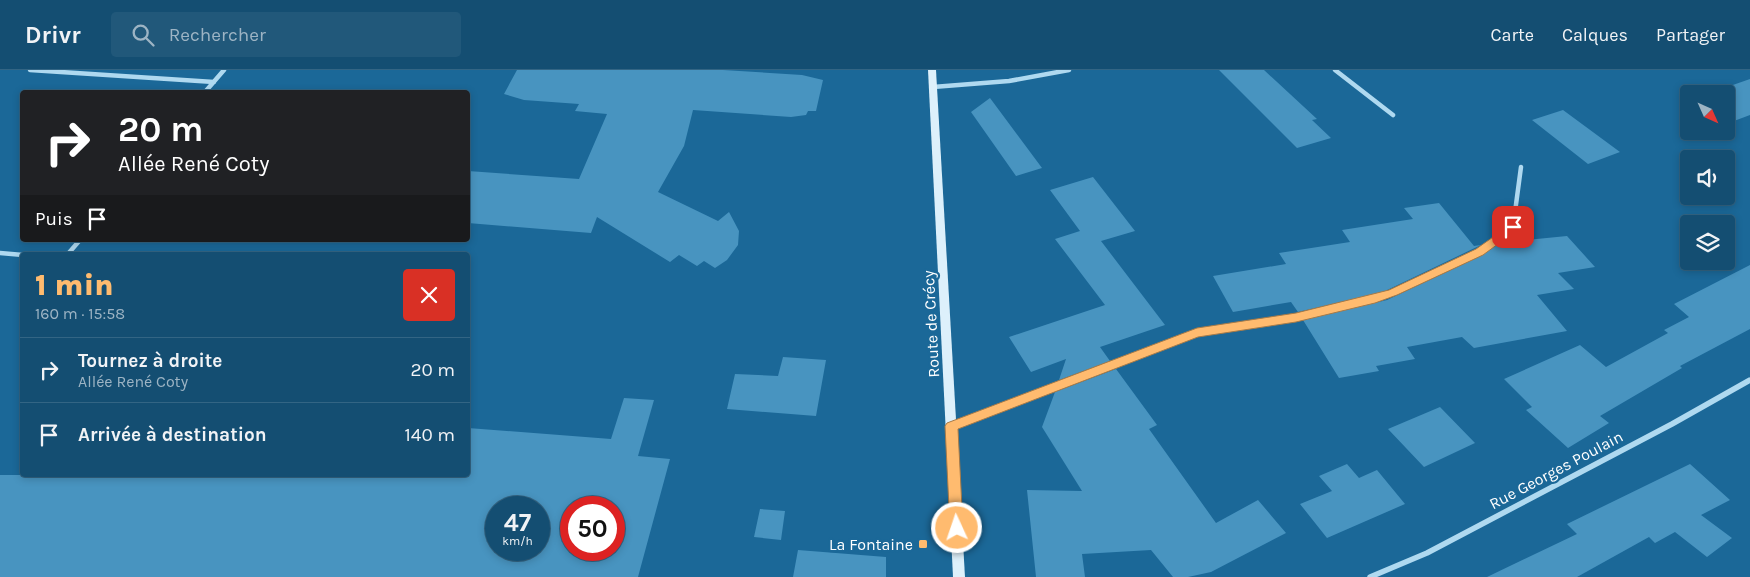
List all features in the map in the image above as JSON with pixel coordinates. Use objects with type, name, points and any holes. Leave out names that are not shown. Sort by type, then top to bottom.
[{"type":"main road","name":"Route de Crécy","points":[[932,70],[959,577]]},
{"type":"street","points":[[30,70],[214,82]]},
{"type":"street","points":[[207,90],[224,70]]},
{"type":"street","points":[[933,87],[1009,81],[1069,70]]},
{"type":"street","points":[[1335,70],[1393,115]]},
{"type":"street","points":[[951,426],[1197,333],[1296,317],[1375,299],[1393,292],[1480,252],[1513,227],[1521,167]]},
{"type":"street","points":[[70,252],[78,242]]},
{"type":"street","points":[[0,253],[20,255]]},
{"type":"street","name":"Rue Georges Poulain","points":[[1370,577],[1426,553],[1672,424],[1750,380]]},
{"type":"building","points":[[517,70],[723,70],[802,75],[823,80],[816,111],[808,111],[806,115],[791,117],[693,110],[684,146],[658,192],[718,221],[729,212],[739,231],[738,245],[727,260],[715,268],[704,261],[697,266],[679,255],[670,262],[597,217],[591,233],[470,223],[470,171],[579,179],[607,114],[575,111],[579,104],[524,100],[504,94]]},
{"type":"building","points":[[1219,70],[1264,70],[1317,119],[1312,120],[1331,138],[1297,148]]},
{"type":"building","points":[[1750,79],[1750,115],[1735,121],[1735,85],[1733,85]]},
{"type":"building","points":[[990,98],[1042,168],[1016,176],[971,112]]},
{"type":"building","points":[[1563,110],[1620,152],[1588,164],[1532,120]]},
{"type":"building","points":[[1093,177],[1135,231],[1101,241],[1165,325],[1100,347],[1110,361],[1059,380],[1066,359],[1031,372],[1009,337],[1105,305],[1055,239],[1080,231],[1050,190]]},
{"type":"building","points":[[1439,203],[1474,246],[1481,245],[1383,292],[1298,312],[1291,302],[1233,312],[1213,276],[1286,264],[1279,253],[1350,242],[1342,230],[1413,219],[1404,208]]},
{"type":"building","points":[[1567,236],[1595,267],[1558,273],[1574,289],[1537,295],[1567,331],[1474,348],[1462,337],[1407,347],[1415,359],[1376,366],[1379,371],[1339,378],[1303,320],[1387,300],[1481,256],[1498,243]]},
{"type":"building","points":[[1750,265],[1750,329],[1680,366],[1682,368],[1600,416],[1609,423],[1568,448],[1526,410],[1532,407],[1504,379],[1580,345],[1606,367],[1668,333],[1664,330],[1689,317],[1674,304]]},
{"type":"building","points":[[783,357],[826,360],[816,416],[727,409],[735,374],[778,376]]},
{"type":"building","points":[[1116,369],[1157,425],[1149,429],[1216,523],[1258,500],[1286,533],[1211,572],[1188,577],[1173,577],[1151,550],[1082,554],[1085,577],[1036,577],[1027,490],[1082,491],[1042,427],[1055,392]]},
{"type":"building","points":[[624,398],[654,400],[638,456],[670,459],[638,577],[0,577],[0,475],[20,475],[20,477],[470,477],[470,428],[611,439]]},
{"type":"building","points":[[1440,407],[1475,443],[1424,467],[1388,429]]},
{"type":"building","points":[[1347,464],[1359,478],[1377,470],[1405,504],[1327,538],[1300,504],[1332,491],[1319,476]]},
{"type":"building","points":[[1690,464],[1730,500],[1701,515],[1732,538],[1707,557],[1675,532],[1655,543],[1649,537],[1577,577],[1487,577],[1577,534],[1567,524]]},
{"type":"building","points":[[760,509],[785,511],[781,540],[754,537]]},
{"type":"building","points":[[798,550],[886,557],[886,577],[793,577]]},
{"type":"place","name":"La Fontaine","points":[[923,544]]},
{"type":"route","points":[[957,528],[951,426],[1197,333],[1296,317],[1375,299],[1480,252],[1513,227]]}]
